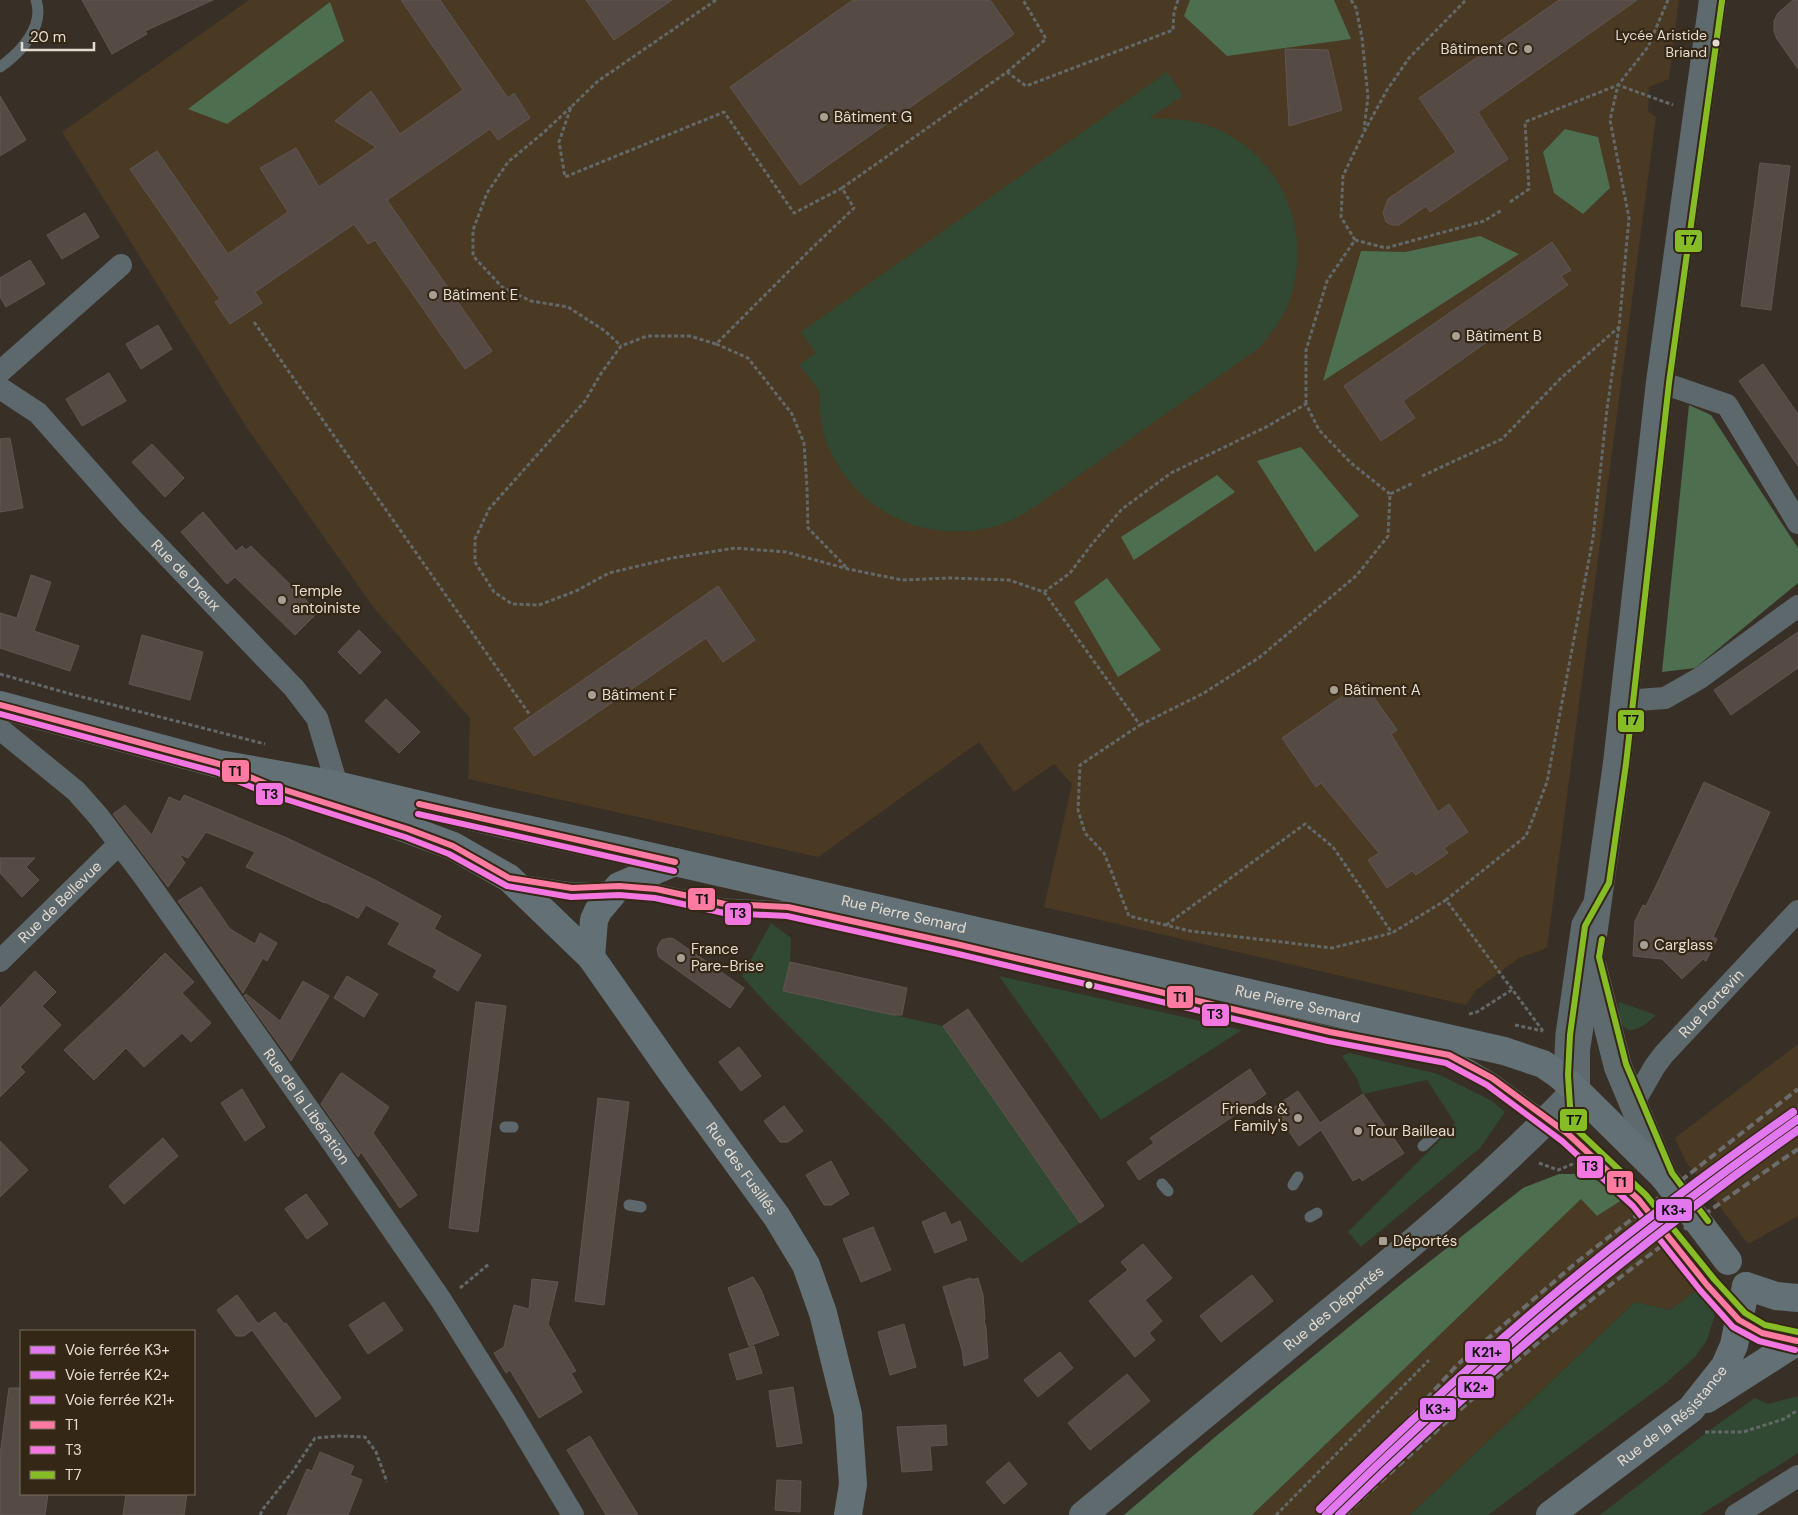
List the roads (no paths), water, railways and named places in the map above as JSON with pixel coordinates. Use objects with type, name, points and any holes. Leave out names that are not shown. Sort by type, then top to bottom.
[{"type":"main road","points":[[1712,0],[1660,382],[1617,763],[1590,957],[1561,1087],[1664,1177],[1746,1286],[1776,1296],[1798,1298]]},
{"type":"main road","name":"Rue Pierre Semard","points":[[0,705],[219,764],[337,785],[1504,1051],[1561,1087]]},
{"type":"main road","name":"Rue Pierre Semard","points":[[219,764],[269,785],[408,828],[454,846],[509,878]]},
{"type":"main road","points":[[591,957],[594,920],[598,911],[619,886],[675,862]]},
{"type":"main road","name":"Rue des Fusillés","points":[[509,878],[591,957],[675,1078],[777,1217],[806,1265],[823,1314],[848,1414],[853,1484],[848,1515]]},
{"type":"main road","points":[[1590,957],[1618,1067],[1664,1177]]},
{"type":"main road","name":"Rue des Déportés","points":[[1083,1515],[1397,1256],[1489,1176],[1520,1146],[1561,1087]]},
{"type":"main road","name":"Rue de la Résistance","points":[[1550,1515],[1698,1420],[1734,1345],[1746,1286]]},
{"type":"main road","points":[[1698,1420],[1798,1341]]},
{"type":"street","points":[[0,372],[121,265]]},
{"type":"street","points":[[1660,382],[1727,405],[1798,523]]},
{"type":"street","name":"Rue de Dreux","points":[[0,388],[38,413],[132,518],[294,688],[317,718],[337,785]]},
{"type":"street","points":[[1624,701],[1666,698],[1700,678],[1798,606]]},
{"type":"street","name":"Rue de la Libération","points":[[0,729],[76,791],[120,844],[334,1145],[441,1300],[573,1515]]},
{"type":"street","name":"Rue de Bellevue","points":[[0,961],[120,844]]},
{"type":"street","name":"Rue Portevin","points":[[1633,1104],[1664,1054],[1798,911]]},
{"type":"street","points":[[1736,1515],[1798,1476]]},
{"type":"lane","points":[[0,67],[15,56],[36,27],[38,5],[36,0]]},
{"type":"lane","points":[[509,878],[572,888],[619,886],[656,890],[725,904],[788,907],[956,944],[1330,1032],[1448,1055],[1492,1078],[1561,1087]]},
{"type":"lane","points":[[1600,881],[1578,923],[1561,1034],[1561,1087],[1585,1151],[1639,1200],[1704,1281],[1739,1320],[1762,1333],[1798,1341]]},
{"type":"lane","points":[[1424,1146],[1436,1134]]},
{"type":"railway","points":[[1322,1515],[1457,1365],[1577,1262],[1798,1089]]},
{"type":"railway","points":[[1345,1515],[1510,1366],[1603,1290],[1699,1218],[1798,1149]]},
{"type":"rail line","name":"K21+","points":[[1320,1509],[1431,1403],[1546,1301],[1667,1204],[1793,1112]]},
{"type":"rail line","name":"K3+","points":[[1326,1515],[1437,1409],[1552,1308],[1673,1211],[1798,1119]]},
{"type":"rail line","name":"K2+","points":[[1339,1515],[1449,1411],[1561,1313],[1677,1220],[1798,1130]]},
{"type":"place","name":"Lycée Aristide Briand","points":[[1716,43]]},
{"type":"place","name":"Bâtiment C","points":[[1528,49]]},
{"type":"place","name":"Bâtiment G","points":[[824,117]]},
{"type":"place","name":"Bâtiment E","points":[[433,295]]},
{"type":"place","name":"Bâtiment B","points":[[1456,336]]},
{"type":"place","name":"Temple antoiniste","points":[[282,600]]},
{"type":"place","name":"Bâtiment A","points":[[1334,690]]},
{"type":"place","name":"Bâtiment F","points":[[592,695]]},
{"type":"place","name":"Carglass","points":[[1644,945]]},
{"type":"place","name":"France Pare-Brise","points":[[681,958]]},
{"type":"place","name":"Friends & Family's","points":[[1298,1118]]},
{"type":"place","name":"Tour Bailleau","points":[[1358,1131]]},
{"type":"place","name":"Déportés","points":[[1383,1241]]}]
